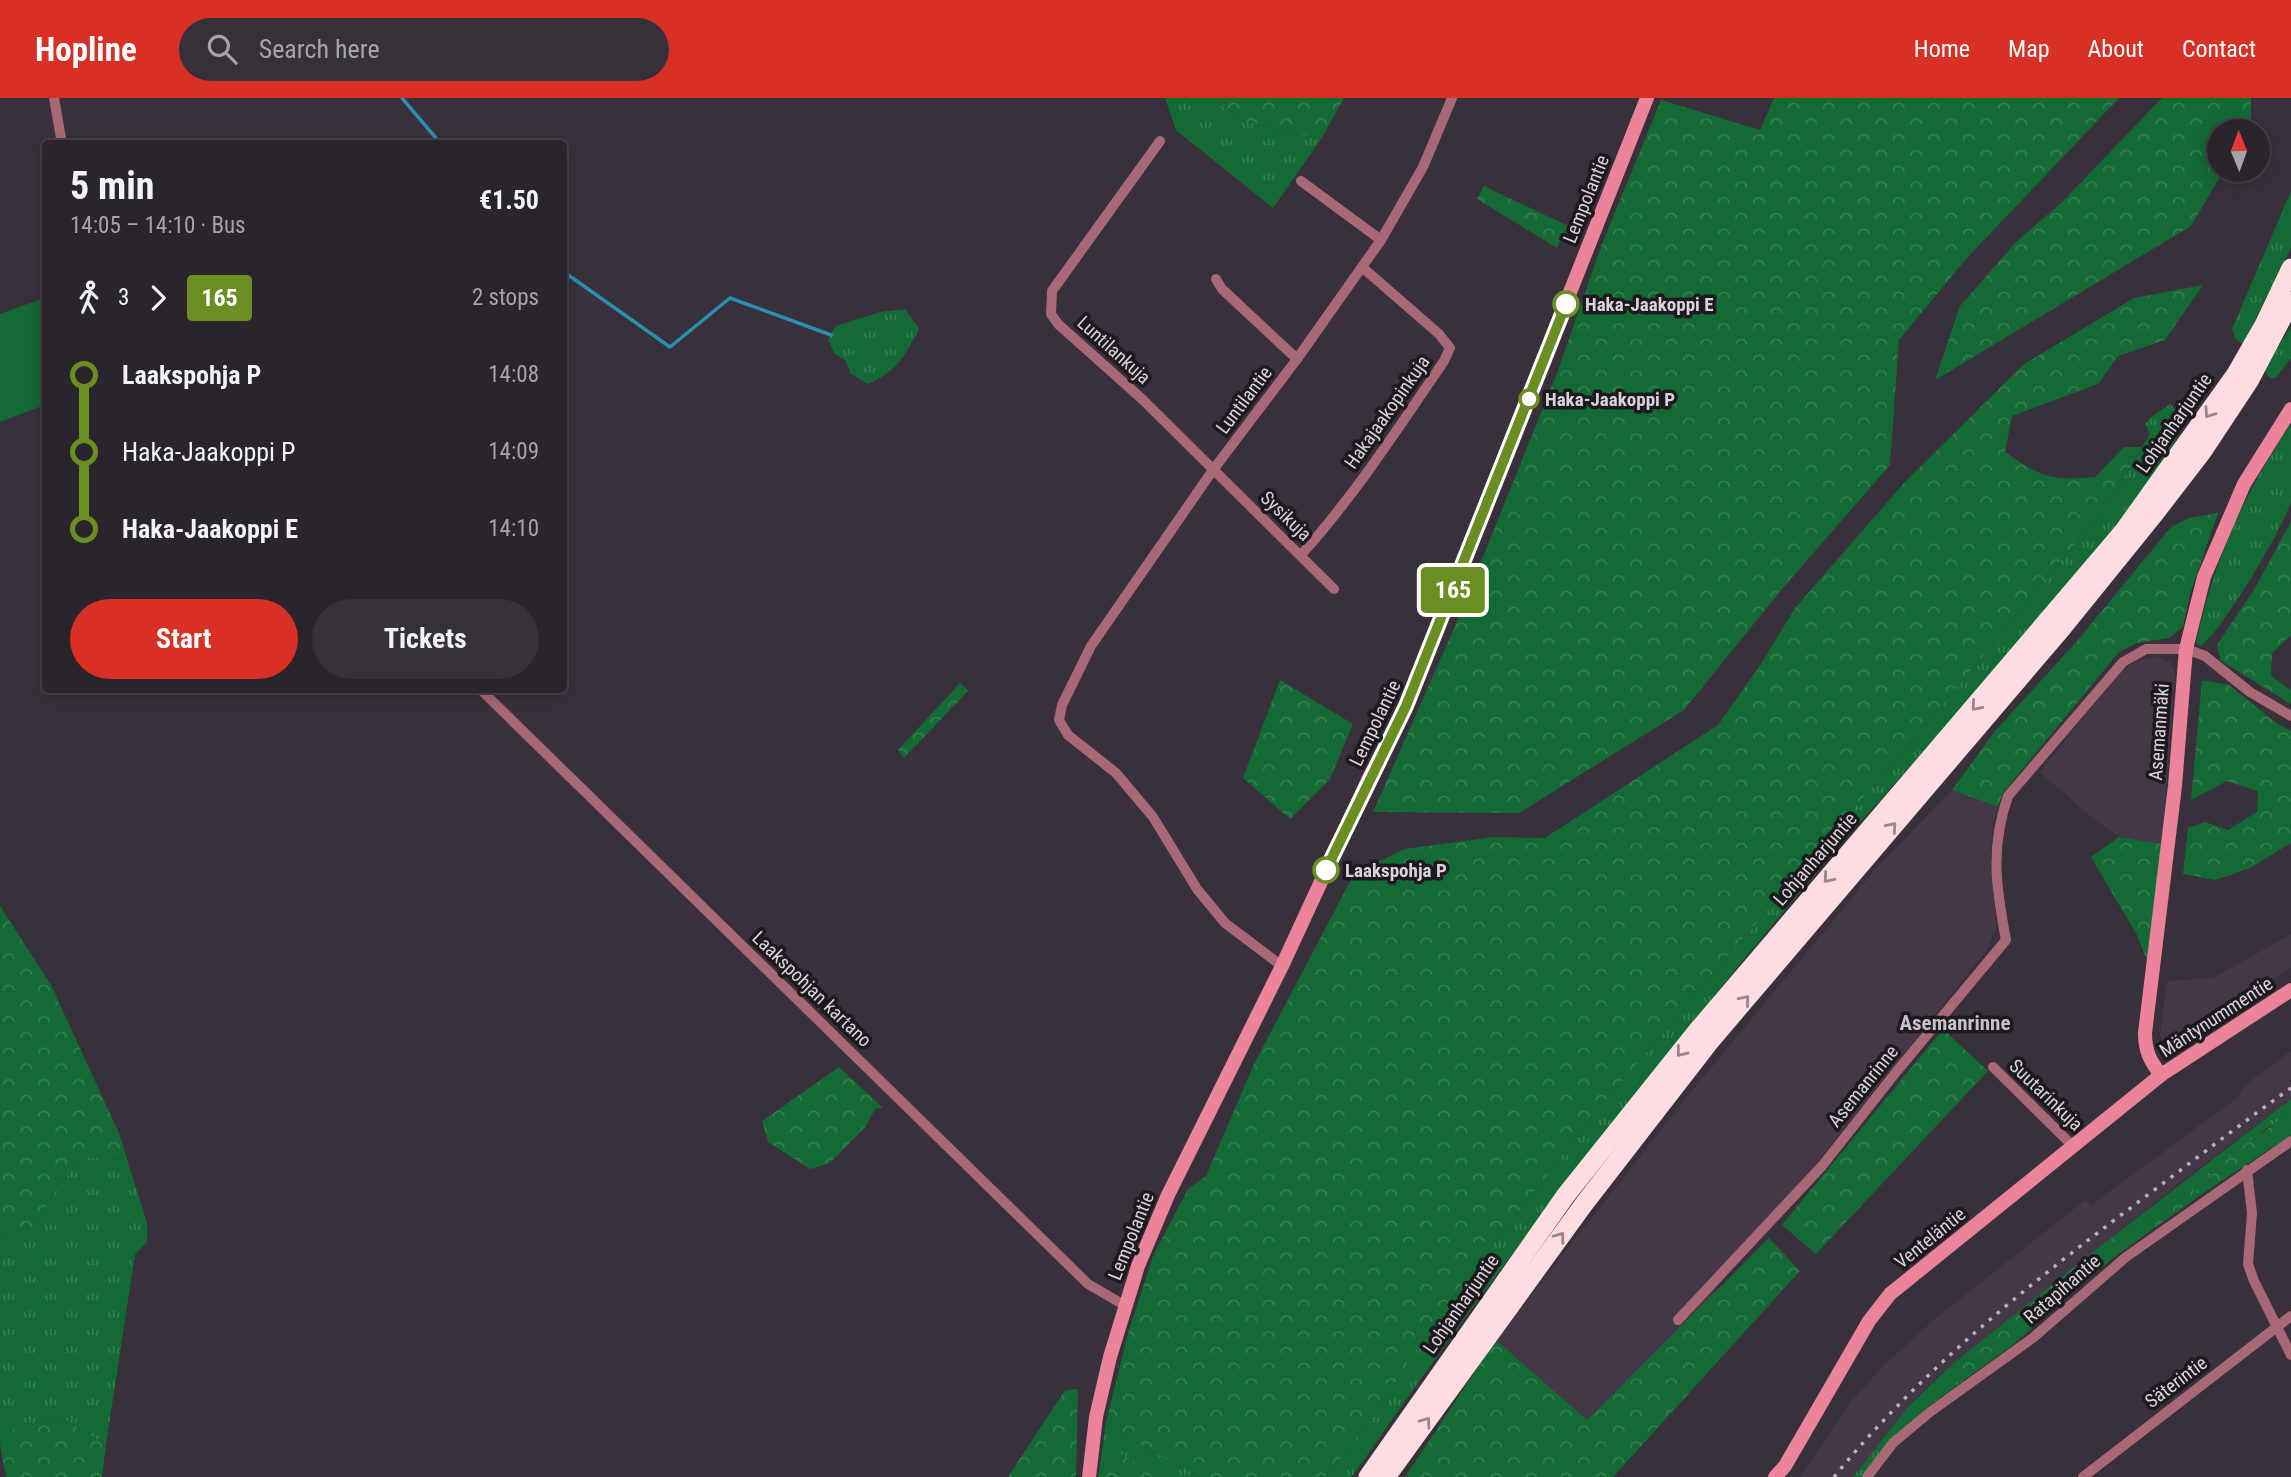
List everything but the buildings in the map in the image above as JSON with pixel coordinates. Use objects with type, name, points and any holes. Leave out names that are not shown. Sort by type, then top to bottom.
[{"type":"highway","name":"Lohjanharjuntie","points":[[1368,1477],[1590,1164],[1698,1030],[2123,532],[2236,374],[2291,268]]},
{"type":"highway","name":"Lohjanharjuntie","points":[[1387,1477],[1584,1204],[1711,1040],[2062,628],[2202,452],[2249,381],[2291,301]]},
{"type":"street","points":[[54,98],[61,140]]},
{"type":"street","name":"Luntilantie","points":[[1282,966],[1225,923],[1197,889],[1153,817],[1116,774],[1068,735],[1059,720],[1062,705],[1091,646],[1213,470],[1297,359],[1381,240],[1423,167],[1452,98]]},
{"type":"street","name":"Lempolantie","points":[[1089,1477],[1096,1417],[1124,1306],[1168,1195],[1282,966],[1368,780],[1406,706],[1647,98]]},
{"type":"street","name":"Luntilankuja","points":[[1160,141],[1052,291],[1051,314],[1058,324],[1142,399],[1213,470]]},
{"type":"street","points":[[1301,181],[1381,240]]},
{"type":"street","name":"Hakajaakopinkuja","points":[[1301,555],[1328,525],[1379,456],[1444,361],[1450,348],[1439,334],[1362,267]]},
{"type":"street","points":[[1216,279],[1222,289],[1297,359]]},
{"type":"street","name":"Asemanmäki","points":[[2161,1075],[2145,1049],[2145,1032],[2175,786],[2186,649],[2204,577],[2245,484],[2291,410]]},
{"type":"street","name":"Sysikuja","points":[[1213,470],[1334,589]]},
{"type":"street","name":"Asemanrinne","points":[[1678,1320],[1822,1166],[1897,1070],[2006,940],[1995,863],[1999,823],[2008,796],[2123,662],[2146,649],[2186,649]]},
{"type":"street","points":[[2186,649],[2204,656],[2250,692],[2291,716]]},
{"type":"street","name":"Laakspohjan kartano","points":[[484,693],[1088,1284],[1124,1306]]},
{"type":"street","name":"Mäntynummentie","points":[[2161,1075],[2291,990]]},
{"type":"street","name":"Suutarinkuja","points":[[1993,1067],[2074,1147]]},
{"type":"street","name":"Venteläntie","points":[[1775,1477],[1785,1466],[1869,1321],[1890,1294],[2161,1075]]},
{"type":"street","name":"Ratapihantie","points":[[1867,1477],[1893,1443],[1930,1412],[2034,1337],[2126,1257],[2291,1141]]},
{"type":"street","points":[[2247,1170],[2252,1213],[2248,1264],[2253,1281],[2291,1355]]},
{"type":"street","name":"Säterintie","points":[[2083,1477],[2291,1316]]},
{"type":"shaded area","points":[[2157,656],[2171,663],[2175,673],[2162,844],[2119,837],[2090,816],[2040,772],[2121,672],[2133,663]]},
{"type":"shaded area","points":[[1952,790],[1998,807],[1992,826],[1991,860],[1996,927],[1987,950],[1699,1310],[1586,1420],[1496,1340],[1682,1103],[1878,866]]},
{"type":"shaded area","points":[[2291,934],[2291,967],[2167,1048],[2160,1036],[2167,981],[2213,978]]},
{"type":"shaded area","points":[[2291,1051],[2291,1099],[2176,1186],[1940,1374],[1908,1407],[1853,1477],[1800,1477],[1850,1403],[1884,1365],[1936,1318],[2085,1200],[2091,1205],[2237,1098],[2245,1085]]},
{"type":"green space","points":[[1165,98],[1211,98],[1244,121],[1321,139],[1273,208],[1176,130]]},
{"type":"green space","points":[[1211,98],[1344,98],[1321,139],[1244,121]]},
{"type":"green space","points":[[1774,98],[2119,98],[1966,259],[1899,340],[1890,465],[1782,589],[1684,710],[1519,813],[1373,812],[1455,626],[1557,373],[1602,244],[1661,100],[1760,130]]},
{"type":"green space","points":[[2162,98],[2251,98],[2251,119],[2207,119],[2207,182],[2217,182],[2191,226],[1935,380],[1960,306],[2017,241],[2061,203]]},
{"type":"green space","points":[[1484,186],[1568,226],[1557,248],[1477,199]]},
{"type":"green space","points":[[2291,191],[2291,248],[2243,344],[2235,338],[2232,329]]},
{"type":"green space","points":[[2203,285],[2165,340],[2118,356],[2098,384],[2012,416],[2005,452],[2028,467],[2047,475],[2068,478],[2095,477],[2124,447],[2142,447],[2112,498],[1966,677],[1589,1120],[1433,1323],[1372,1419],[1325,1477],[1201,1477],[1105,1426],[1128,1333],[1153,1256],[1188,1189],[1206,1176],[1254,1064],[1354,874],[1404,849],[1494,837],[1545,838],[1718,725],[1759,667],[1795,608],[1904,483],[2024,364],[2134,298]]},
{"type":"green space","points":[[41,299],[42,301],[42,406],[0,422],[0,314]]},
{"type":"green space","points":[[905,309],[919,329],[899,362],[886,374],[868,384],[851,374],[845,360],[835,354],[828,340],[836,326],[880,312]]},
{"type":"green space","points":[[2291,327],[2291,358],[2276,378],[2270,378],[2265,371]]},
{"type":"green space","points":[[2170,404],[2183,417],[2177,437],[2165,460],[2126,515],[2014,648],[1813,877],[1668,1053],[1506,1262],[1352,1477],[1325,1477],[1372,1419],[1433,1323],[1589,1120],[1966,677],[2112,498],[2150,434],[2145,424]]},
{"type":"green space","points":[[2291,424],[2291,500],[2287,512],[2235,602],[2209,639],[2200,646],[2196,643],[2212,583],[2233,528],[2259,476]]},
{"type":"green space","points":[[2218,513],[2190,594],[2183,627],[2169,638],[2137,643],[2119,652],[2002,794],[1998,807],[1952,790],[1995,731],[2077,641],[2171,527],[2189,518]]},
{"type":"green space","points":[[2291,521],[2291,635],[2272,653],[2271,676],[2291,690],[2291,704],[2220,660],[2217,645],[2255,588]]},
{"type":"green space","points":[[1280,680],[1353,724],[1330,779],[1290,819],[1243,778]]},
{"type":"green space","points":[[2202,680],[2229,685],[2276,723],[2291,731],[2291,843],[2250,868],[2215,880],[2183,874],[2188,828],[2205,822],[2228,830],[2257,812],[2258,791],[2227,781],[2191,800]]},
{"type":"green space","points":[[960,683],[968,691],[904,758],[898,750]]},
{"type":"green space","points":[[2119,837],[2162,844],[2147,961],[2137,935],[2091,857]]},
{"type":"green space","points":[[0,906],[51,985],[119,1133],[127,1159],[85,1157],[60,1183],[35,1227],[0,1234]]},
{"type":"green space","points":[[1943,1029],[1988,1071],[1816,1254],[1782,1225]]},
{"type":"green space","points":[[839,1067],[883,1108],[875,1109],[866,1126],[830,1163],[810,1169],[768,1142],[762,1121]]},
{"type":"green space","points":[[2291,1099],[2291,1115],[2265,1129],[2210,1175],[2211,1188],[2199,1196],[2192,1189],[2172,1198],[2159,1215],[2107,1241]]},
{"type":"green space","points":[[2291,1115],[2291,1135],[2211,1188],[2210,1176],[2229,1158]]},
{"type":"green space","points":[[85,1157],[127,1159],[147,1223],[147,1242],[135,1254],[106,1445],[61,1417],[10,1431],[0,1439],[0,1234],[35,1227],[60,1183]]},
{"type":"green space","points":[[2192,1189],[2199,1196],[2117,1255],[2010,1347],[1978,1370],[1966,1371],[1951,1365],[2107,1241],[2159,1215],[2172,1198]]},
{"type":"green space","points":[[1769,1238],[1800,1271],[1613,1477],[1405,1477],[1496,1340],[1587,1420]]},
{"type":"green space","points":[[1951,1365],[1966,1371],[1978,1370],[1925,1409],[1897,1434],[1862,1477],[1853,1477],[1908,1407]]},
{"type":"green space","points":[[1078,1389],[1076,1477],[1008,1477],[1065,1390]]},
{"type":"green space","points":[[61,1417],[106,1445],[102,1477],[6,1477],[0,1439],[9,1431]]},
{"type":"green space","points":[[1105,1426],[1201,1477],[1162,1477],[1103,1445]]},
{"type":"green space","points":[[1103,1445],[1163,1477],[1098,1477]]},
{"type":"waterway","points":[[402,98],[438,140]]},
{"type":"waterway","points":[[567,274],[670,347],[730,298],[831,335]]},
{"type":"railway","points":[[1834,1477],[1903,1401],[1977,1331],[2096,1234],[2291,1088]]},
{"type":"bus line","name":"165","points":[[1326,870],[1406,706],[1566,304]]},
{"type":"place","name":"Haka-Jaakoppi E","points":[[1566,304]]},
{"type":"place","name":"Haka-Jaakoppi P","points":[[1529,399]]},
{"type":"place","name":"Laakspohja P","points":[[1326,870]]},
{"type":"district","name":"Asemanrinne","points":[[1955,1023]]}]
